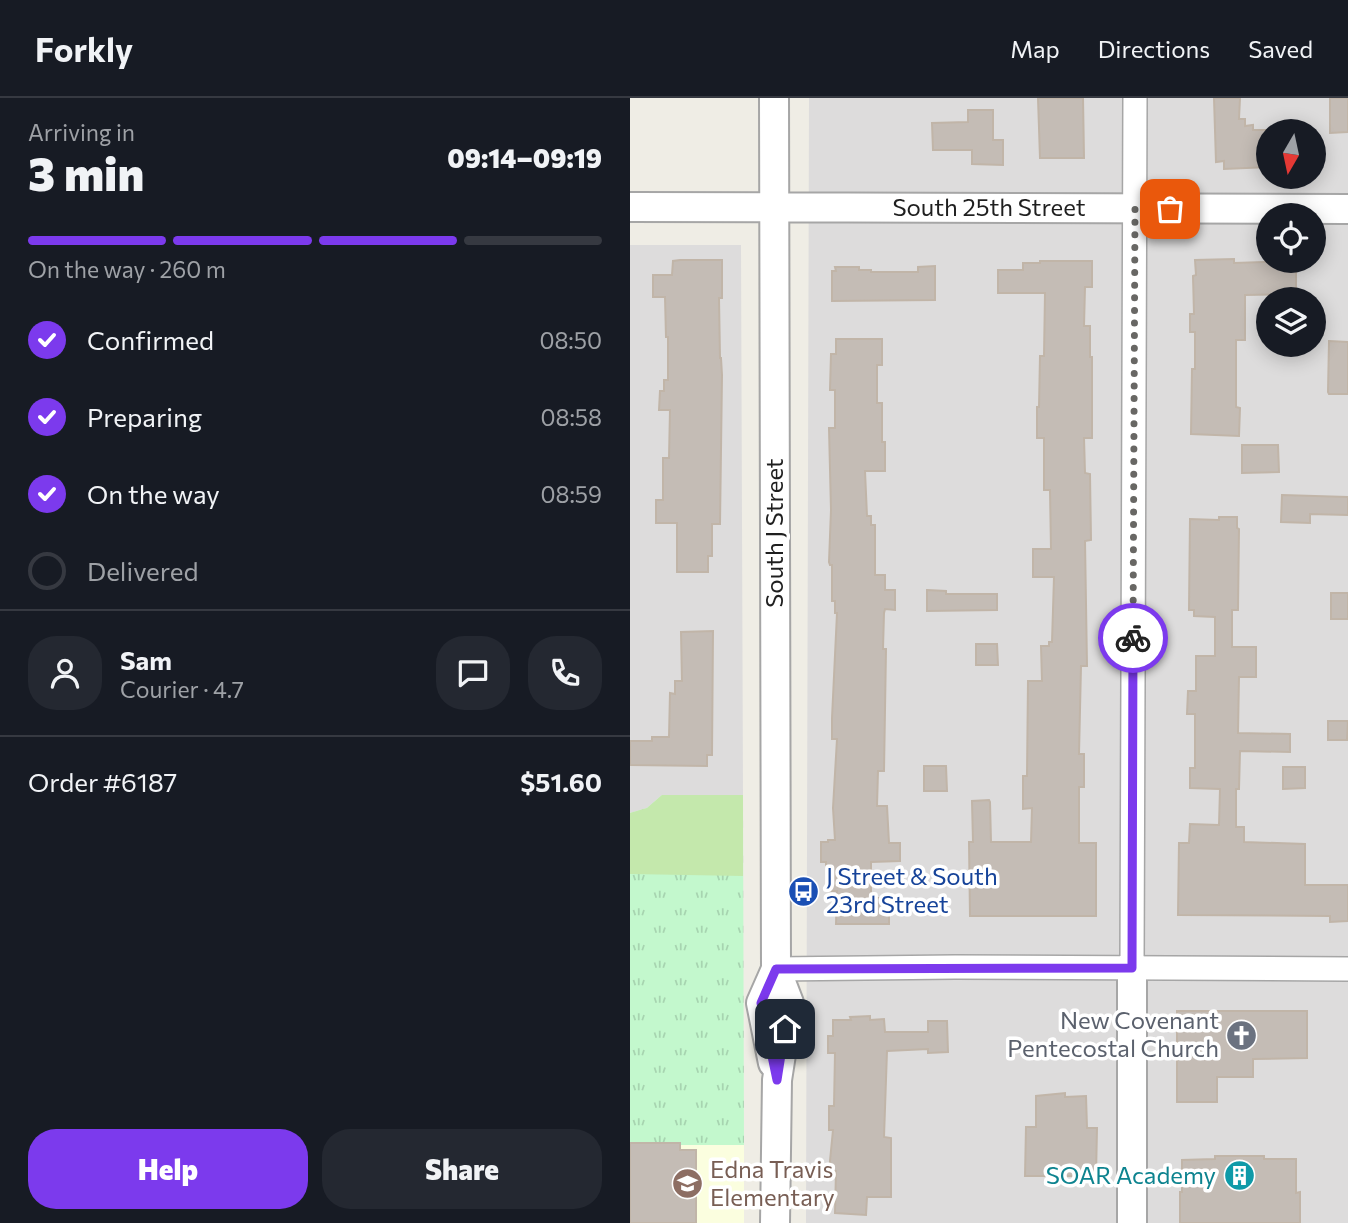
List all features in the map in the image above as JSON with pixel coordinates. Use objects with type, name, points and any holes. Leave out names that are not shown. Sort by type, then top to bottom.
[{"type":"street","name":"South J Street","points":[[774,98],[776,969],[789,1003],[777,1080],[775,1223]]},
{"type":"street","points":[[1132,1223],[1135,98]]},
{"type":"street","name":"South 25th Street","points":[[630,207],[1348,209]]},
{"type":"street","points":[[776,969],[1348,969]]},
{"type":"shaded area","points":[[809,98],[1348,98],[1348,1223],[806,1223]]},
{"type":"shaded area","points":[[630,245],[741,245],[743,795],[662,795],[647,808],[630,813]]},
{"type":"shaded area","name":"Edna Travis Elementary","points":[[630,1145],[744,1145],[744,1223],[630,1223]]},
{"type":"green space","points":[[662,795],[743,795],[744,1145],[630,1145],[630,813],[647,808]]},
{"type":"green space","points":[[662,795],[743,795],[743,876],[630,874],[630,813],[647,808]]},
{"type":"building","points":[[1038,98],[1083,98],[1084,158],[1040,158]]},
{"type":"building","points":[[1214,98],[1240,98],[1239,119],[1245,119],[1245,126],[1253,125],[1253,130],[1256,130],[1256,168],[1224,169],[1224,161],[1216,162]]},
{"type":"building","points":[[1330,98],[1348,98],[1348,132],[1330,133]]},
{"type":"building","points":[[968,110],[993,110],[993,140],[1003,140],[1003,165],[972,164],[972,150],[933,150],[932,123],[968,122]]},
{"type":"building","points":[[1234,259],[1234,263],[1256,262],[1256,273],[1296,273],[1296,287],[1256,287],[1256,295],[1245,295],[1245,340],[1236,340],[1239,436],[1191,434],[1195,332],[1190,332],[1190,314],[1194,314],[1195,260]]},
{"type":"building","points":[[722,260],[722,298],[719,298],[722,375],[720,524],[712,524],[712,556],[708,556],[708,572],[677,572],[677,523],[656,523],[656,500],[663,500],[663,458],[669,458],[670,410],[659,410],[660,391],[664,391],[664,380],[668,380],[668,337],[665,297],[653,297],[653,275],[672,275],[673,261]]},
{"type":"building","points":[[1092,261],[1092,287],[1085,287],[1084,326],[1090,326],[1092,438],[1084,438],[1085,473],[1090,474],[1091,540],[1085,541],[1087,666],[1081,666],[1079,754],[1084,754],[1084,787],[1079,787],[1079,843],[1096,843],[1096,916],[970,916],[969,842],[973,842],[972,801],[990,802],[991,842],[1031,842],[1032,808],[1023,809],[1023,776],[1027,776],[1028,681],[1042,681],[1041,646],[1049,646],[1049,642],[1052,642],[1054,577],[1033,577],[1033,549],[1051,549],[1050,490],[1044,490],[1044,438],[1037,438],[1040,356],[1044,356],[1045,293],[998,293],[998,270],[1023,270],[1023,263]]},
{"type":"building","points":[[935,266],[935,300],[832,301],[832,271],[836,271],[835,267],[859,267],[859,270],[871,272],[918,272],[918,267]]},
{"type":"building","points":[[836,339],[882,339],[882,365],[877,365],[877,403],[882,403],[885,471],[865,471],[867,516],[871,516],[871,525],[875,525],[875,575],[885,575],[885,590],[895,590],[895,610],[885,609],[884,613],[884,771],[878,771],[877,806],[887,806],[889,843],[900,843],[900,861],[871,862],[871,898],[889,898],[889,924],[836,924],[837,891],[826,889],[826,862],[821,862],[821,842],[835,840],[833,808],[837,739],[832,739],[832,718],[837,613],[835,601],[832,601],[832,565],[829,562],[829,428],[835,428],[835,390],[830,390],[831,354],[836,354]]},
{"type":"building","points":[[1329,341],[1348,342],[1348,394],[1328,392]]},
{"type":"building","points":[[1242,445],[1278,445],[1279,472],[1242,473]]},
{"type":"building","points":[[1282,495],[1348,497],[1348,515],[1310,514],[1310,523],[1281,522]]},
{"type":"building","points":[[1219,517],[1237,517],[1239,529],[1238,610],[1232,610],[1232,647],[1256,647],[1256,677],[1239,677],[1238,733],[1290,734],[1290,752],[1240,751],[1236,827],[1244,827],[1244,842],[1305,844],[1305,885],[1348,885],[1348,921],[1330,922],[1330,916],[1178,915],[1179,843],[1189,843],[1190,824],[1219,825],[1220,789],[1190,788],[1190,768],[1195,768],[1195,714],[1187,714],[1188,691],[1196,691],[1196,656],[1215,656],[1215,617],[1194,616],[1194,610],[1189,610],[1190,519],[1219,520]]},
{"type":"building","points":[[927,590],[946,591],[946,594],[997,594],[997,610],[927,611]]},
{"type":"building","points":[[1331,593],[1348,593],[1348,619],[1331,619]]},
{"type":"building","points":[[713,631],[712,755],[707,755],[707,766],[630,765],[630,741],[652,741],[652,737],[669,737],[670,693],[675,694],[675,681],[682,681],[681,632]]},
{"type":"building","points":[[976,644],[997,644],[998,665],[976,665]]},
{"type":"building","points":[[1328,721],[1348,721],[1347,740],[1328,740]]},
{"type":"building","points":[[924,766],[946,766],[947,791],[924,791]]},
{"type":"building","points":[[1283,767],[1305,767],[1305,788],[1283,789]]},
{"type":"building","name":"New Covenant Pentecostal Church","points":[[1177,1011],[1307,1011],[1307,1058],[1253,1059],[1253,1077],[1217,1077],[1217,1102],[1177,1102]]},
{"type":"building","points":[[870,1016],[870,1020],[884,1019],[885,1032],[928,1032],[928,1021],[947,1021],[948,1052],[928,1053],[928,1049],[887,1051],[884,1137],[891,1138],[891,1197],[867,1197],[866,1215],[835,1213],[836,1171],[829,1171],[833,1130],[829,1130],[829,1106],[834,1106],[835,1053],[828,1053],[828,1036],[833,1036],[833,1020]]},
{"type":"building","points":[[1065,1093],[1065,1097],[1086,1096],[1087,1128],[1097,1128],[1096,1176],[1025,1176],[1026,1127],[1036,1127],[1036,1096]]},
{"type":"building","points":[[630,1143],[680,1143],[680,1150],[696,1150],[696,1223],[630,1223]]},
{"type":"building","name":"SOAR Academy","points":[[1215,1156],[1296,1159],[1296,1193],[1300,1192],[1300,1223],[1180,1223],[1182,1160],[1215,1159]]},
{"type":"way so far","points":[[1133,638],[1135,209],[1170,209]]},
{"type":"place","name":"J Street & South 23rd Street","points":[[803,891]]},
{"type":"place","name":"New Covenant Pentecostal Church","points":[[1242,1035]]},
{"type":"place","name":"SOAR Academy","points":[[1239,1176]]},
{"type":"place","name":"Edna Travis Elementary","points":[[687,1184]]},
{"type":"route","points":[[785,1029],[777,1080],[761,1003],[776,969],[1132,968],[1133,638]]}]
